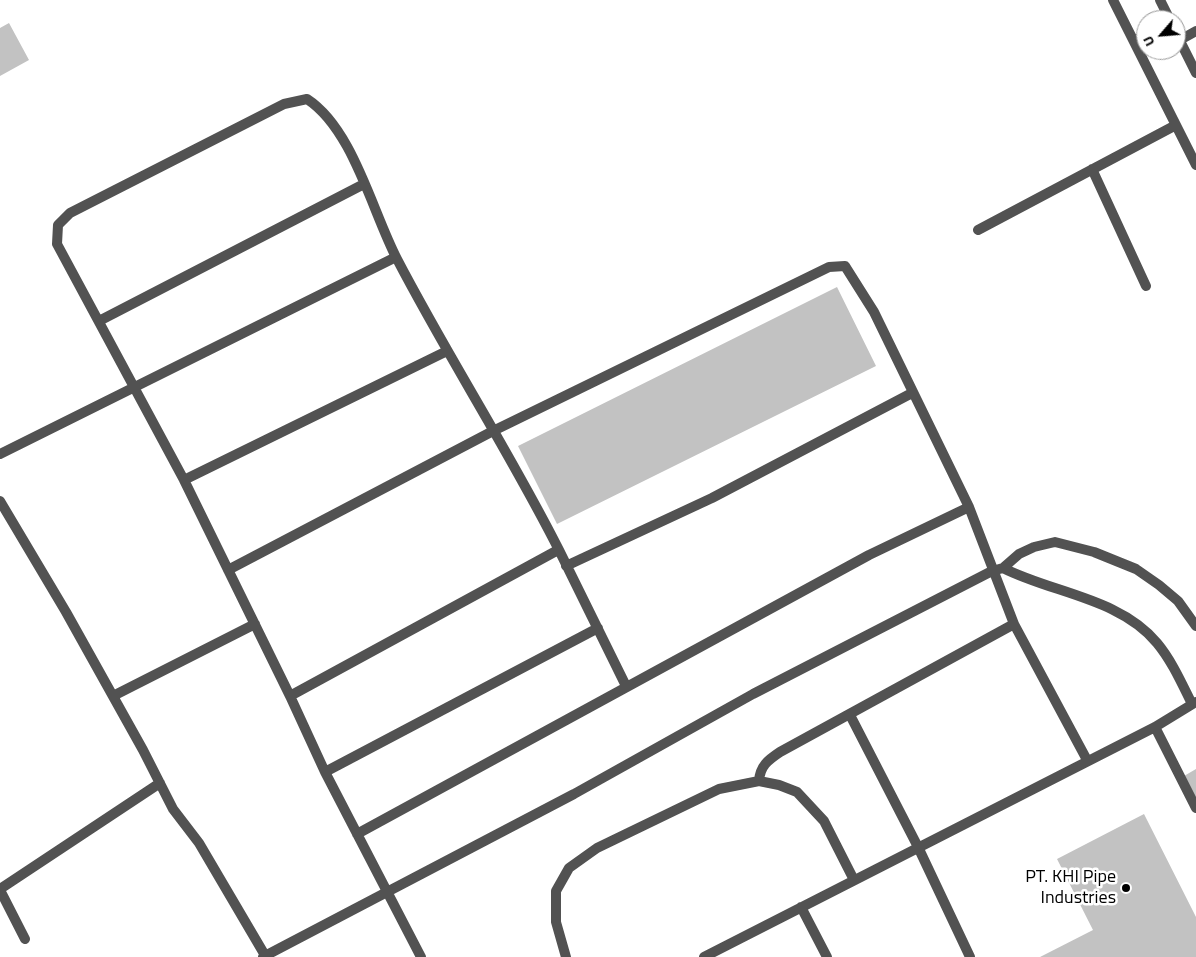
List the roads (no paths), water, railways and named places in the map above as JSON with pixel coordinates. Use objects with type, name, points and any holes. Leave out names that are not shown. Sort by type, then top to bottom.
[{"type":"lane","points":[[1114,0],[1196,165]]},
{"type":"lane","points":[[1186,52],[1196,73]]},
{"type":"lane","points":[[421,957],[325,772],[290,696],[184,480],[135,385],[57,244],[58,225],[70,213],[284,104],[307,99],[320,108],[337,130],[364,184],[396,257],[558,550],[626,686]]},
{"type":"lane","points":[[978,230],[1176,125]]},
{"type":"lane","points":[[1092,169],[1146,286]]},
{"type":"lane","points":[[99,321],[364,184]]},
{"type":"lane","points":[[0,454],[135,385],[396,257]]},
{"type":"lane","points":[[228,570],[493,432],[829,267],[845,266],[874,312],[969,507],[1014,624],[1087,760]]},
{"type":"lane","points":[[184,480],[447,351]]},
{"type":"lane","points":[[566,566],[712,498],[912,393]]},
{"type":"lane","points":[[0,501],[113,696],[173,809],[199,843],[265,956],[574,794],[753,694],[992,570],[1003,568],[1020,554],[1034,547],[1055,542],[1094,552],[1136,569],[1178,600],[1196,626]]},
{"type":"lane","points":[[357,834],[626,686],[869,556],[969,507]]},
{"type":"lane","points":[[290,696],[558,550]]},
{"type":"lane","points":[[704,957],[1155,727],[1194,703],[1157,643],[1138,625],[1112,609],[1020,576],[1003,568]]},
{"type":"lane","points":[[113,696],[254,624]]},
{"type":"lane","points":[[759,781],[759,772],[766,761],[1014,624]]},
{"type":"lane","points":[[325,772],[598,628]]},
{"type":"lane","points":[[850,715],[918,847],[970,957]]},
{"type":"lane","points":[[1155,727],[1196,808]]},
{"type":"lane","points":[[566,957],[556,922],[556,891],[568,868],[597,848],[719,789],[759,781],[779,785],[797,792],[824,821],[854,880]]},
{"type":"lane","points":[[25,940],[0,890],[160,783]]},
{"type":"lane","points":[[801,907],[827,957]]},
{"type":"place","name":"PT. KHI Pipe Industries","points":[[1126,888]]}]
